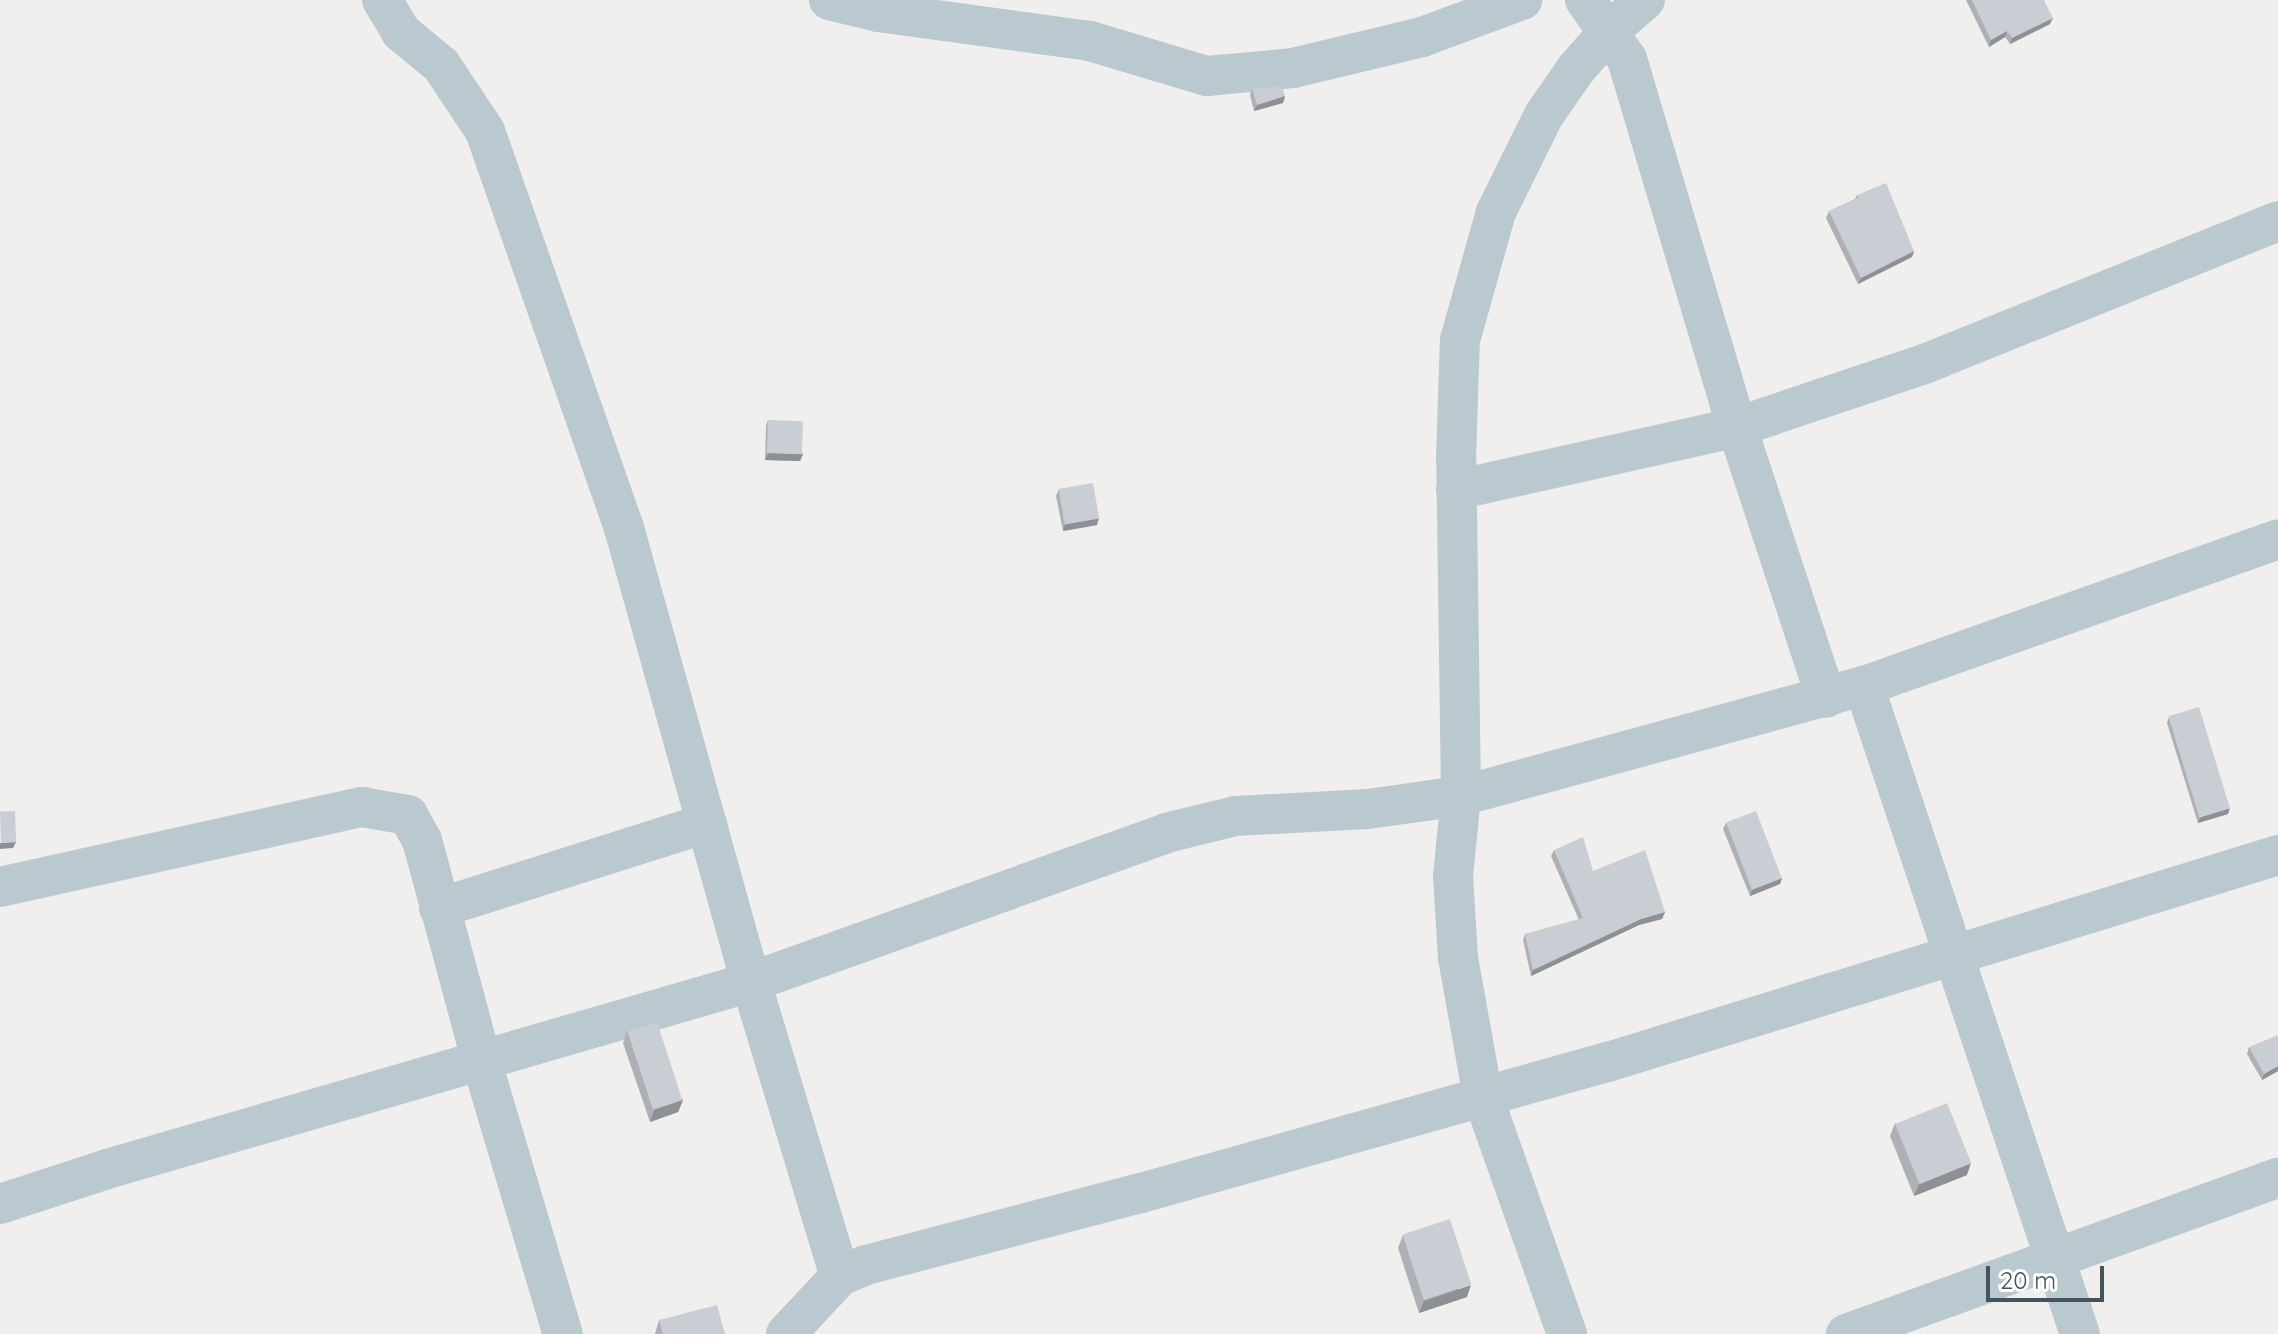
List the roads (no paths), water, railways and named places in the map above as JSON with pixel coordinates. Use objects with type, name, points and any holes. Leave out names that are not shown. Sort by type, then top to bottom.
[{"type":"street","points":[[382,0],[401,32],[441,65],[485,131],[624,528],[751,982],[840,1276]]},
{"type":"street","points":[[829,0],[878,12],[1090,41],[1207,76],[1293,68],[1422,37],[1522,0]]},
{"type":"street","points":[[1585,0],[1610,30],[1627,59],[1737,427],[1826,698]]},
{"type":"street","points":[[1567,1334],[1483,1097],[1458,958],[1453,876],[1461,796],[1456,490],[1460,340],[1496,212],[1544,115],[1576,69],[1610,30],[1645,0]]},
{"type":"street","points":[[1456,490],[1737,427],[1927,363],[2278,221]]},
{"type":"street","points":[[0,1204],[107,1169],[482,1063],[751,982],[1166,833],[1235,816],[1368,809],[1461,796],[1826,698],[2278,539]]},
{"type":"street","points":[[1864,686],[1950,954],[2080,1334]]},
{"type":"street","points":[[0,887],[362,807],[408,815],[422,840],[482,1063],[563,1334]]},
{"type":"street","points":[[439,908],[707,823]]},
{"type":"street","points":[[786,1334],[840,1276],[866,1265],[934,1250],[1608,1062],[2278,855]]},
{"type":"street","points":[[1846,1334],[2278,1178]]}]
